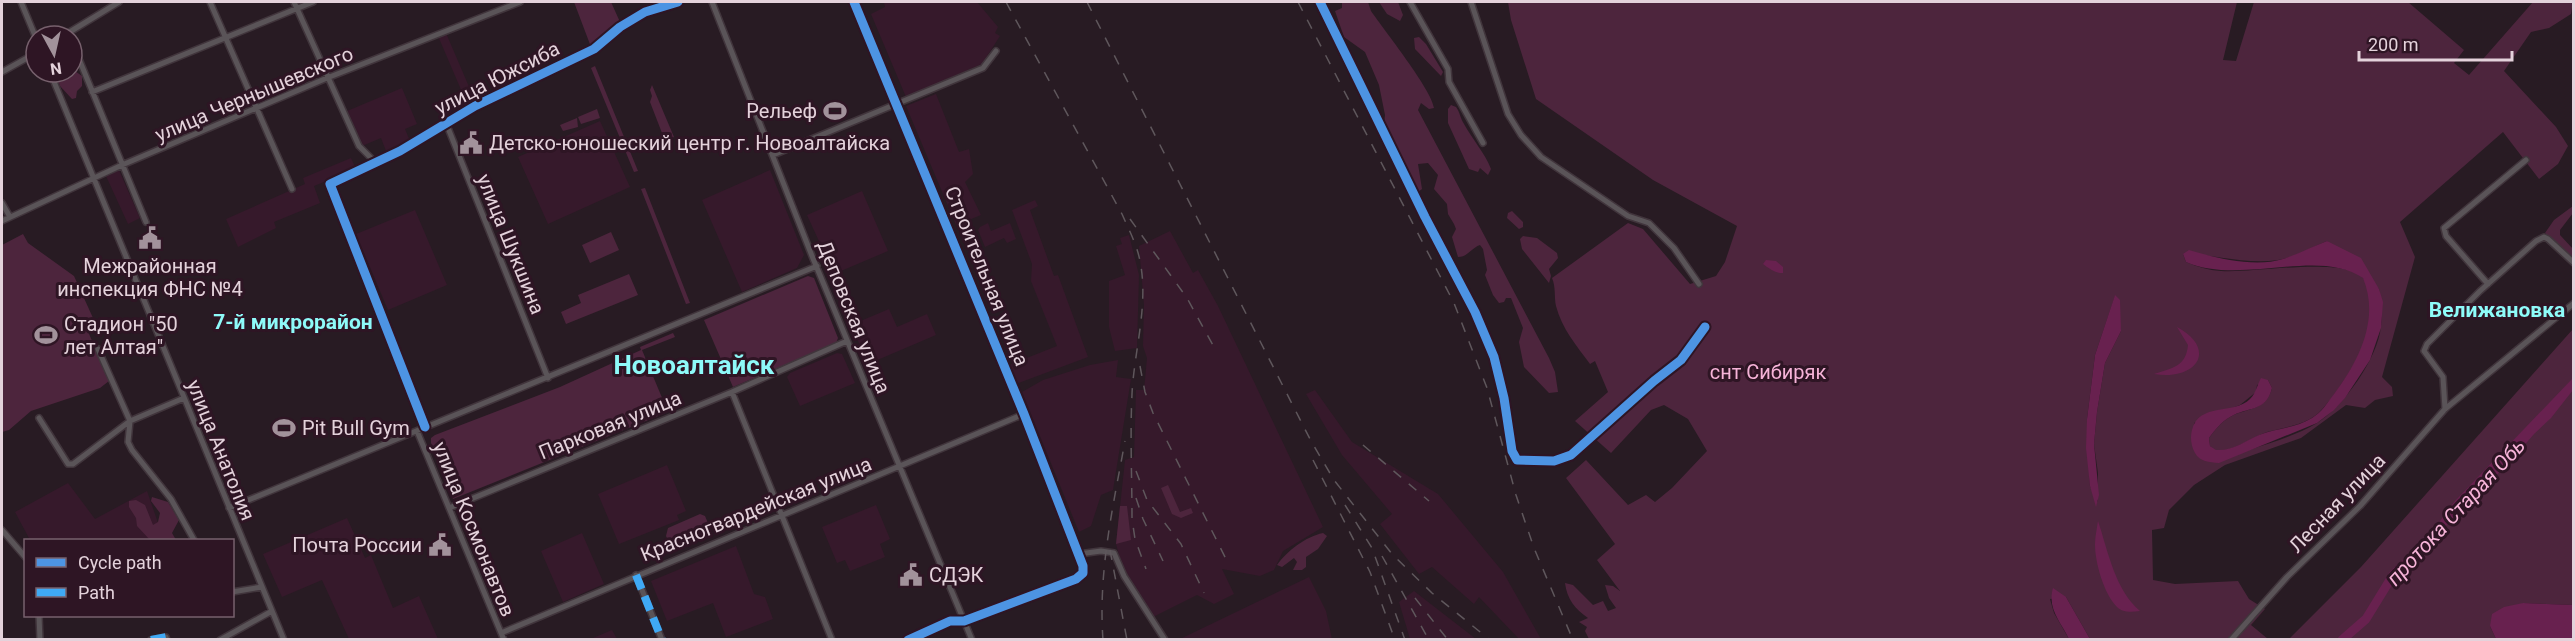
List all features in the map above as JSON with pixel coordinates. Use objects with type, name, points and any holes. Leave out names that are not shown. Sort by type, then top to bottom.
[{"type":"street","points":[[21,2],[30,24]]},
{"type":"street","points":[[84,24],[117,2]]},
{"type":"street","points":[[210,2],[292,189]]},
{"type":"street","points":[[294,2],[359,146],[376,163]]},
{"type":"street","points":[[92,92],[226,35],[313,2]]},
{"type":"street","name":"улица Чернышевского","points":[[2,221],[122,165],[327,78],[520,2]]},
{"type":"street","name":"улица Южсиба","points":[[425,427],[330,184],[376,163],[475,106],[594,49],[620,27],[645,12],[678,2]]},
{"type":"street","name":"Строительная улица","points":[[854,2],[1024,414],[1083,566],[1083,573],[1076,579],[964,621]]},
{"type":"street","points":[[1320,2],[1425,217],[1475,312],[1497,366],[1512,451],[1517,460],[1548,461],[1571,455],[1681,360],[1705,327]]},
{"type":"street","points":[[1410,2],[1448,69],[1449,82],[1483,143]]},
{"type":"street","points":[[1472,2],[1508,114],[1521,135],[1541,157],[1628,216],[1648,223],[1674,248],[1699,284]]},
{"type":"street","name":"Деповская улица","points":[[711,3],[847,341],[972,639]]},
{"type":"street","points":[[773,155],[983,68],[996,51]]},
{"type":"street","points":[[2,72],[24,60]]},
{"type":"street","points":[[84,72],[146,222]]},
{"type":"street","name":"улица Анатолия","points":[[55,84],[284,639]]},
{"type":"street","name":"улица Шукшина","points":[[446,123],[548,378]]},
{"type":"street","points":[[2488,284],[2446,236],[2444,228],[2526,160]]},
{"type":"street","points":[[2,203],[10,217]]},
{"type":"street","points":[[2445,409],[2446,389],[2443,376],[2425,348],[2488,284],[2544,237],[2574,263]]},
{"type":"street","points":[[229,508],[817,266]]},
{"type":"street","name":"Лесная улица","points":[[2231,639],[2287,577],[2360,506],[2445,409],[2574,303]]},
{"type":"street","name":"Парковая улица","points":[[449,508],[732,392],[847,341]]},
{"type":"street","points":[[98,349],[130,421],[128,442],[132,450],[171,500],[193,539]]},
{"type":"street","points":[[732,392],[832,639]]},
{"type":"street","points":[[39,418],[68,464],[73,464],[130,421],[184,398]]},
{"type":"street","name":"Красногвардейская улица","points":[[501,633],[1024,414]]},
{"type":"street","name":"улица Космонавтов","points":[[417,430],[504,639]]},
{"type":"street","points":[[2,530],[24,556]]},
{"type":"street","points":[[1079,554],[1101,551],[1114,553],[1124,576],[1165,639]]},
{"type":"street","points":[[636,575],[662,639]]},
{"type":"street","points":[[234,592],[262,587]]},
{"type":"street","points":[[220,639],[272,611]]},
{"type":"street","points":[[39,617],[40,639]]},
{"type":"street","points":[[908,639],[950,621],[964,621]]},
{"type":"street","points":[[152,639],[166,637],[167,639]]},
{"type":"shaded area","points":[[884,2],[977,2],[998,27],[995,33],[1000,36],[982,64],[906,97],[871,14],[885,7]]},
{"type":"shaded area","points":[[446,33],[476,103],[468,106],[438,36]]},
{"type":"shaded area","points":[[402,88],[417,124],[405,129],[410,141],[386,151],[381,138],[362,146],[347,111]]},
{"type":"shaded area","points":[[936,94],[959,152],[969,149],[973,174],[965,182],[981,215],[956,225],[906,106]]},
{"type":"shaded area","points":[[600,121],[630,187],[548,224],[518,157]]},
{"type":"shaded area","points":[[351,158],[356,169],[314,186],[320,203],[274,222],[276,228],[238,247],[226,219],[305,184],[303,178]]},
{"type":"shaded area","points":[[119,170],[140,218],[128,224],[106,176]]},
{"type":"shaded area","points":[[770,170],[804,255],[797,268],[742,292],[702,200]]},
{"type":"shaded area","points":[[862,191],[888,251],[834,274],[807,215]]},
{"type":"shaded area","points":[[1035,200],[1038,206],[1030,210],[1054,276],[1058,275],[1088,357],[1016,384],[1009,365],[1057,346],[1031,281],[1032,264],[1012,210]]},
{"type":"shaded area","points":[[415,210],[447,285],[388,310],[356,234]]},
{"type":"shaded area","points":[[988,223],[991,231],[1010,223],[1016,239],[1007,243],[1004,238],[985,247],[978,230]]},
{"type":"shaded area","points":[[1170,231],[1193,273],[1198,270],[1218,306],[1323,527],[1283,551],[1274,570],[1260,576],[1222,569],[1234,594],[1214,604],[1197,595],[1153,617],[1124,573],[1116,544],[1125,460],[1134,457],[1136,390],[1144,390],[1147,358],[1143,346],[1144,305],[1139,246]]},
{"type":"shaded area","points":[[1129,235],[1139,275],[1137,348],[1115,351],[1109,327],[1109,281],[1125,275],[1116,246],[1122,244],[1120,238]]},
{"type":"shaded area","points":[[889,309],[897,327],[927,314],[936,335],[868,364],[851,325]]},
{"type":"shaded area","points":[[837,353],[842,354],[855,383],[800,406],[787,377],[790,373]]},
{"type":"shaded area","points":[[1118,360],[1116,377],[1131,379],[1113,490],[1101,495],[1091,526],[1079,532],[1022,392],[1043,380],[1090,365]]},
{"type":"shaded area","points":[[1315,390],[1352,442],[1438,494],[1503,572],[1541,639],[1519,639],[1479,597],[1474,604],[1432,567],[1419,574],[1380,524],[1392,514],[1342,455],[1306,394]]},
{"type":"shaded area","points":[[667,465],[686,511],[677,515],[679,520],[619,544],[598,494]]},
{"type":"shaded area","points":[[68,483],[95,519],[147,491],[164,539],[29,539],[15,512]]},
{"type":"shaded area","points":[[876,505],[890,539],[880,544],[885,557],[850,571],[845,560],[837,563],[822,527]]},
{"type":"shaded area","points":[[347,518],[365,558],[371,555],[393,608],[419,596],[438,639],[349,639],[322,580],[282,597],[263,554]]},
{"type":"shaded area","points":[[582,533],[604,584],[563,602],[541,551]]},
{"type":"shaded area","points":[[736,546],[754,594],[765,597],[773,619],[726,637],[713,603],[667,621],[651,581]]},
{"type":"shaded area","points":[[1309,577],[1326,611],[1332,639],[1180,639]]},
{"type":"shaded area","points":[[1414,591],[1476,639],[1410,639],[1399,602]]},
{"type":"shaded area","points":[[612,630],[617,639],[589,639],[593,638]]},
{"type":"green space","points":[[574,2],[611,2],[620,22],[591,47]]},
{"type":"green space","points":[[1342,2],[1368,2],[1371,11],[1425,88],[1434,108],[1429,109],[1421,103],[1418,110],[1549,358],[1555,372],[1558,392],[1549,393],[1524,367],[1519,342],[1523,328],[1511,298],[1506,298],[1504,302],[1499,303],[1493,295],[1485,275],[1487,270],[1483,249],[1480,245],[1464,256],[1458,257],[1452,237],[1456,229],[1448,214],[1447,204],[1434,189],[1438,175],[1428,163],[1418,164],[1422,189],[1418,192],[1384,125],[1385,115],[1379,85],[1365,52],[1344,37],[1335,11],[1342,8]]},
{"type":"green space","points":[[1379,2],[1398,2],[1403,15],[1400,21],[1387,14]]},
{"type":"green space","name":"снт Сибиряк","points":[[1508,2],[2237,2],[2223,60],[2236,61],[2254,2],[2408,2],[2464,50],[2454,63],[2469,75],[2533,2],[2573,2],[2571,14],[2549,28],[2531,32],[2504,71],[2556,127],[2568,146],[2558,164],[2539,179],[2503,132],[2400,222],[2415,257],[2382,377],[2392,387],[2393,396],[2375,400],[2365,408],[2346,405],[2301,438],[2225,465],[2194,485],[2169,510],[2164,528],[2152,530],[2153,580],[2175,584],[2238,581],[2249,599],[2265,609],[2251,625],[2268,639],[2090,639],[2066,597],[2050,599],[2054,613],[2069,639],[1589,639],[1585,631],[1587,627],[1579,622],[1588,618],[1572,603],[1565,583],[1573,585],[1593,605],[1603,601],[1608,611],[1616,608],[1609,598],[1605,585],[1613,586],[1620,591],[1597,560],[1615,544],[1566,478],[1586,460],[1628,505],[1646,495],[1655,502],[1672,488],[1707,451],[1688,419],[1664,405],[1651,410],[1611,453],[1575,421],[1608,392],[1595,361],[1590,364],[1562,322],[1556,306],[1552,278],[1628,223],[1643,229],[1690,284],[1716,276],[1725,262],[1737,226],[1653,180],[1536,99],[1511,20]],"holes":[[[2327,241],[2379,289],[2382,321],[2374,352],[2348,393],[2317,423],[2293,435],[2219,462],[2194,423],[2240,405],[2256,392],[2257,385],[2268,380],[2272,388],[2269,396],[2261,405],[2227,419],[2209,438],[2210,446],[2216,451],[2236,447],[2267,432],[2300,423],[2316,415],[2338,389],[2365,341],[2371,314],[2369,293],[2364,279],[2354,272],[2339,268],[2297,267],[2221,271],[2186,262],[2183,254],[2242,260],[2278,260]],[[2115,296],[2121,331],[2105,363],[2097,412],[2094,444],[2098,473],[2098,502],[2090,486],[2087,419],[2095,355]]]},
{"type":"green space","points":[[1419,37],[1426,44],[1443,72],[1441,76],[1415,49],[1414,38]]},
{"type":"green space","points":[[595,66],[638,171],[634,172],[591,68]]},
{"type":"green space","points":[[59,84],[82,84],[77,91],[76,98],[72,99]]},
{"type":"green space","points":[[652,85],[674,137],[672,138],[662,133],[650,102]]},
{"type":"green space","points":[[1451,105],[1456,107],[1488,163],[1491,169],[1488,175],[1480,168],[1478,172],[1469,169],[1448,123],[1448,109]]},
{"type":"green space","points":[[597,109],[600,118],[581,124],[578,117]]},
{"type":"green space","points":[[577,118],[578,127],[563,131],[560,125]]},
{"type":"green space","points":[[645,188],[690,303],[686,304],[641,189]]},
{"type":"green space","points":[[2573,206],[2573,213],[2560,230],[2560,235],[2573,249],[2573,260],[2545,233],[2554,220]]},
{"type":"green space","points":[[1512,211],[1523,222],[1523,227],[1519,229],[1507,218],[1508,213]]},
{"type":"green space","points":[[611,232],[619,250],[590,263],[582,245]]},
{"type":"green space","name":"Стадион \"50 лет Алтая\"","points":[[23,234],[28,243],[74,276],[93,318],[84,322],[109,381],[100,388],[31,411],[9,430],[2,432],[2,245]]},
{"type":"green space","points":[[1523,236],[1537,238],[1557,253],[1558,258],[1549,269],[1551,276],[1549,283],[1522,249],[1520,239]]},
{"type":"green space","points":[[629,274],[638,295],[566,324],[561,312],[581,303],[578,295]]},
{"type":"green space","points":[[808,276],[814,278],[838,338],[836,343],[733,387],[704,320]]},
{"type":"green space","points":[[2573,329],[2573,605],[2523,603],[2490,626],[2496,639],[2288,640],[2361,567]]},
{"type":"green space","points":[[673,333],[675,337],[642,350],[668,412],[453,499],[431,438],[560,387]]},
{"type":"green space","points":[[1168,485],[1180,512],[1191,508],[1193,513],[1181,518],[1172,514],[1161,488]]},
{"type":"green space","points":[[152,497],[168,502],[179,520],[172,533],[175,539],[149,539],[137,526],[136,518],[129,507],[129,501],[136,500],[145,505],[153,525],[158,522],[160,513],[151,501]]},
{"type":"green space","points":[[1120,506],[1127,506],[1131,540],[1116,544]]},
{"type":"green space","points":[[700,514],[705,516],[710,528],[708,534],[678,548],[671,547],[666,536],[668,528]]},
{"type":"green space","points":[[1323,533],[1327,536],[1318,549],[1306,557],[1306,567],[1302,570],[1293,570],[1297,562],[1294,558],[1282,567],[1277,565],[1297,545]]},
{"type":"water","points":[[2327,241],[2361,258],[2379,289],[2383,302],[2381,328],[2370,360],[2345,398],[2317,423],[2219,463],[2202,460],[2195,453],[2191,442],[2192,430],[2196,421],[2209,412],[2243,404],[2252,397],[2261,378],[2268,380],[2272,388],[2265,402],[2224,421],[2209,438],[2210,446],[2216,450],[2233,447],[2259,435],[2300,424],[2319,413],[2343,381],[2359,354],[2368,324],[2368,293],[2363,278],[2345,269],[2324,266],[2231,270],[2208,268],[2186,262],[2183,254],[2189,250],[2236,261],[2272,262]]},
{"type":"water","points":[[1766,260],[1776,261],[1783,267],[1783,273],[1775,272],[1765,266],[1763,264]]},
{"type":"water","points":[[2115,295],[2120,300],[2121,331],[2105,363],[2097,412],[2094,444],[2099,495],[2096,507],[2090,486],[2086,448],[2087,419],[2095,355]]},
{"type":"water","points":[[2177,327],[2190,336],[2197,345],[2199,353],[2197,361],[2182,373],[2154,374],[2177,366],[2187,352],[2188,345]]},
{"type":"water","points":[[2573,378],[2573,390],[2551,418],[2460,510],[2416,560],[2404,571],[2393,575],[2395,567],[2424,542],[2455,501]]},
{"type":"water","points":[[2098,521],[2118,581],[2131,602],[2140,611],[2128,612],[2119,609],[2104,586],[2095,552]]},
{"type":"water","points":[[2053,588],[2066,597],[2090,639],[2069,639],[2053,609]]},
{"type":"water","points":[[2523,603],[2573,605],[2573,639],[2496,639],[2490,626],[2492,614],[2504,607]]},
{"type":"waterway","name":"протока Старая Обь","points":[[2342,640],[2366,619],[2393,575],[2400,568]]},
{"type":"railway","points":[[1006,2],[1122,214],[1139,255],[1143,294],[1132,394],[1132,519],[1135,539],[1146,569]]},
{"type":"railway","points":[[1087,2],[1311,441],[1334,480],[1392,554],[1432,593],[1490,640]]},
{"type":"railway","points":[[1298,2],[1454,303],[1487,388],[1516,495],[1534,548],[1573,640]]},
{"type":"railway","points":[[1130,219],[1187,298],[1214,347]]},
{"type":"railway","points":[[1140,366],[1145,392],[1153,413],[1228,563]]},
{"type":"railway","points":[[1103,640],[1105,564],[1111,515],[1125,441]]},
{"type":"railway","points":[[1363,445],[1429,501]]},
{"type":"railway","points":[[1313,460],[1370,572],[1395,640]]},
{"type":"railway","points":[[1136,471],[1147,500],[1181,544],[1204,593]]},
{"type":"railway","points":[[1136,498],[1143,519],[1163,561]]},
{"type":"railway","points":[[1345,505],[1372,548],[1405,640]]},
{"type":"railway","points":[[1110,550],[1127,640]]},
{"type":"railway","points":[[1382,556],[1429,640]]},
{"type":"railway","points":[[1415,598],[1448,640]]},
{"type":"marked path","points":[[636,575],[662,640]]},
{"type":"marked path","points":[[151,640],[166,637],[167,640]]},
{"type":"cycle path","points":[[425,427],[330,184],[400,151],[475,106],[594,49],[620,27],[645,12],[678,2]]},
{"type":"cycle path","points":[[854,2],[1024,414],[1083,566],[1083,573],[1076,579],[964,621],[950,621],[908,640]]},
{"type":"cycle path","points":[[1320,2],[1425,217],[1475,312],[1494,357],[1504,398],[1512,451],[1517,460],[1554,461],[1571,455],[1681,360],[1705,327]]},
{"type":"place","name":"Рельеф","points":[[835,111]]},
{"type":"place","name":"Детско-юношеский центр г. Новоалтайска","points":[[471,143]]},
{"type":"place","name":"Межрайонная инспекция ФНС №4","points":[[150,238]]},
{"type":"place","name":"Стадион \"50 лет Алтая\"","points":[[46,335]]},
{"type":"place","name":"Pit Bull Gym","points":[[284,428]]},
{"type":"place","name":"Почта России","points":[[440,545]]},
{"type":"place","name":"СДЭК","points":[[911,575]]},
{"type":"district","name":"Велижановка","points":[[2497,310]]},
{"type":"district","name":"7-й микрорайон","points":[[293,322]]},
{"type":"district","name":"Новоалтайск","points":[[694,365]]}]
